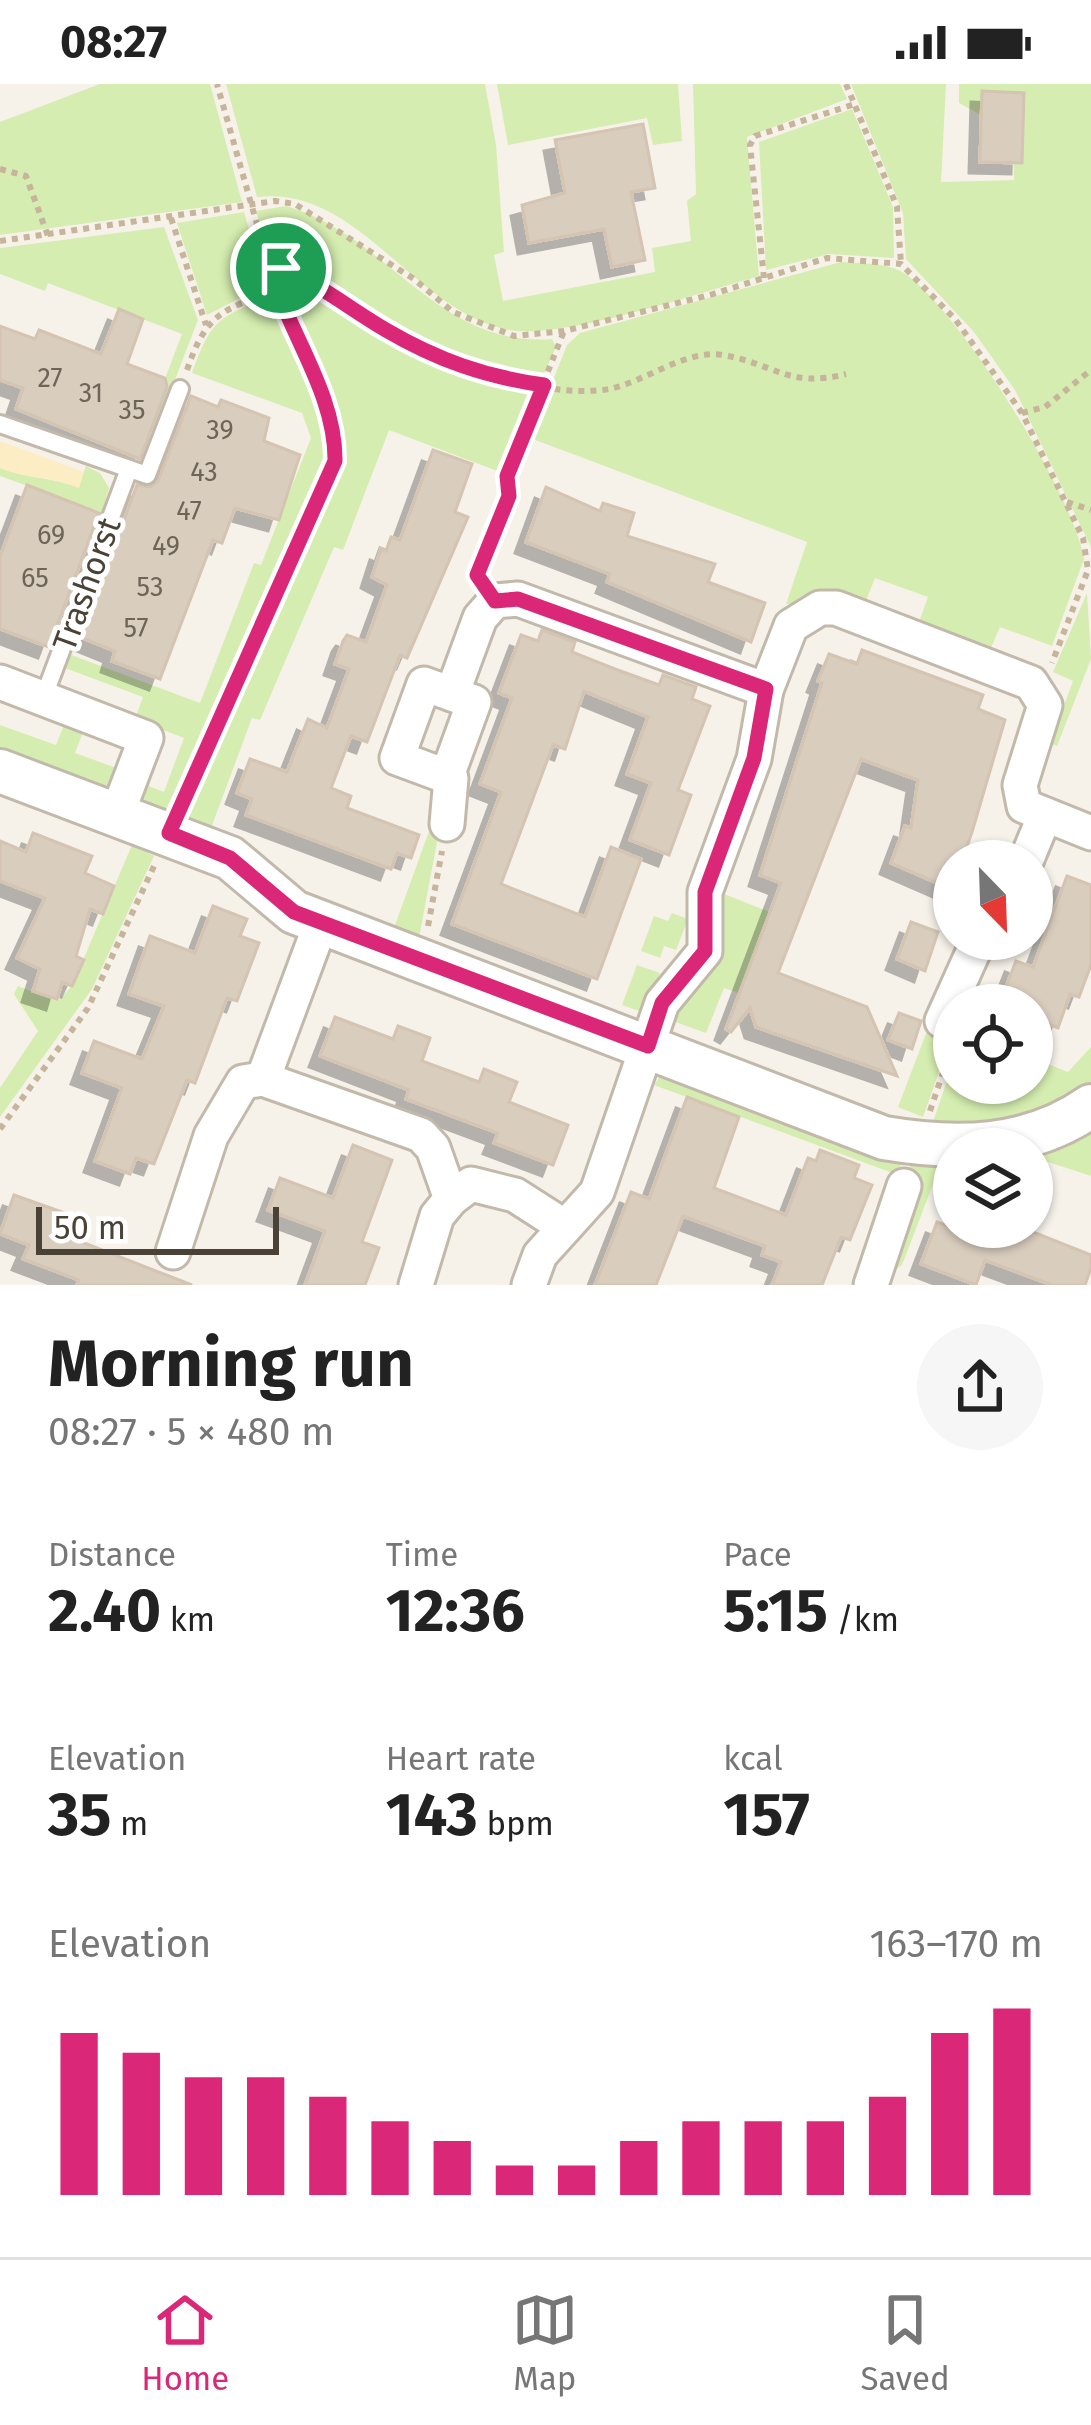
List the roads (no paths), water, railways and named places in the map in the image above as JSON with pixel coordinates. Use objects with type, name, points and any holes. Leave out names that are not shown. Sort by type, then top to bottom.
[{"type":"street","points":[[452,694],[480,619],[495,601],[518,599],[766,689]]},
{"type":"street","points":[[529,1285],[540,1255],[597,1192],[662,1003],[705,951],[705,892],[754,758],[766,689],[791,626],[820,608],[836,608],[1020,676],[1041,692],[1044,720],[1020,785],[1024,806],[1091,833]]},
{"type":"street","points":[[0,682],[146,738],[117,814]]},
{"type":"street","points":[[447,776],[474,702],[424,684],[397,758],[447,776],[453,788],[447,824]]},
{"type":"street","points":[[0,771],[230,858],[275,899],[320,923],[884,1138],[969,1148],[1012,1140],[1091,1106]]},
{"type":"street","points":[[1035,840],[1045,815]]},
{"type":"street","points":[[263,1079],[320,923]]},
{"type":"street","points":[[173,1252],[211,1136],[242,1082],[263,1079],[421,1135],[434,1148],[452,1198]]},
{"type":"street","points":[[416,1285],[437,1216],[471,1184],[515,1195],[565,1227]]},
{"type":"street","points":[[871,1285],[904,1186]]},
{"type":"lane","name":"Trashorst","points":[[43,699],[129,469],[146,475],[180,389]]},
{"type":"lane","points":[[0,424],[129,469]]},
{"type":"lane","points":[[495,601],[477,575],[509,496]]}]
